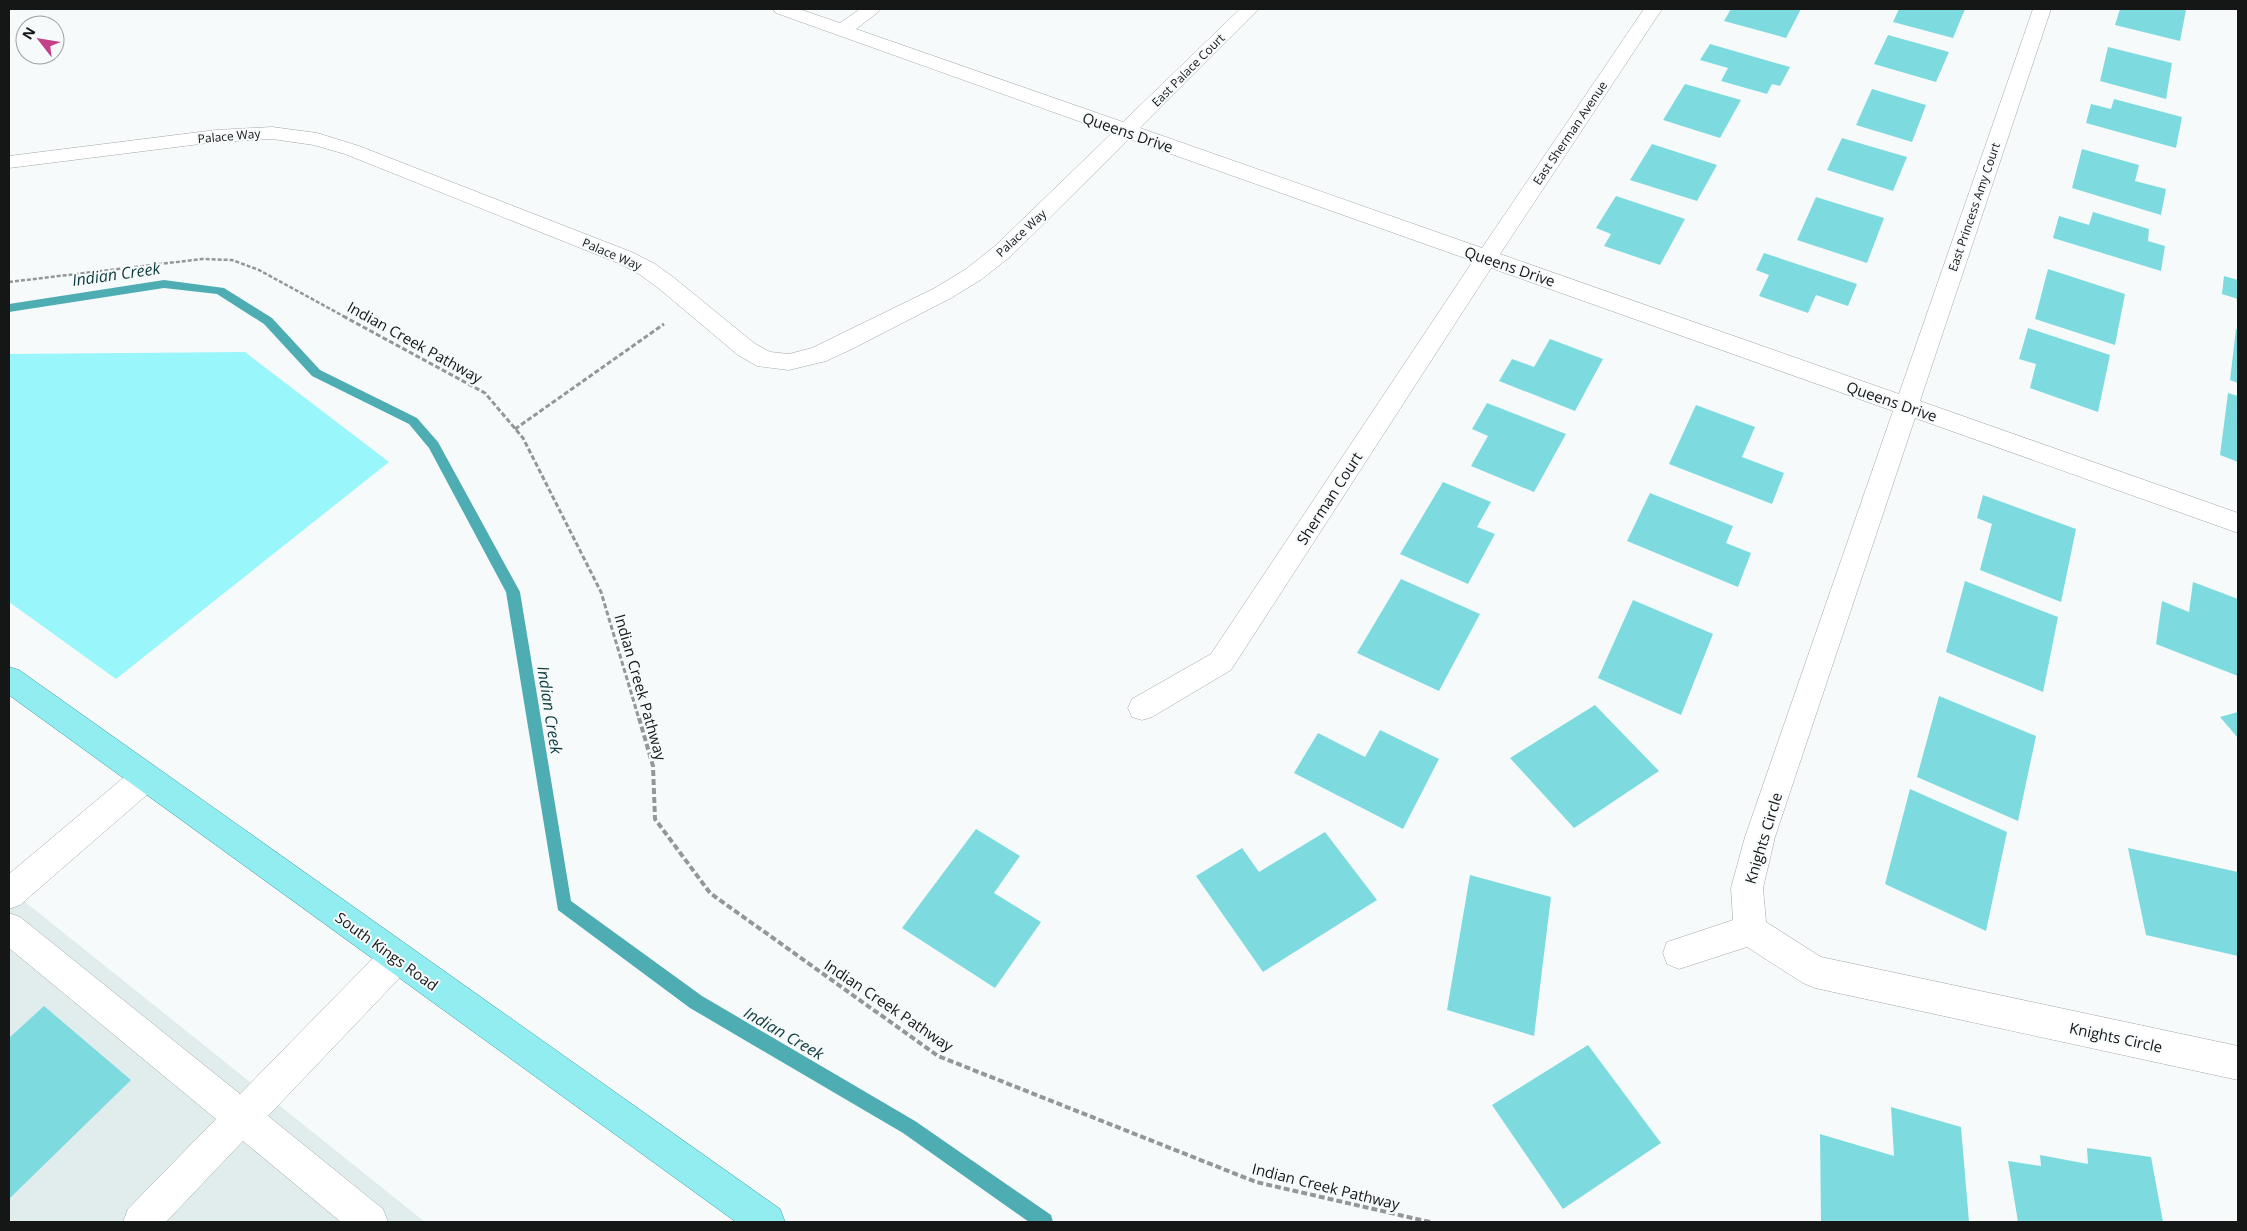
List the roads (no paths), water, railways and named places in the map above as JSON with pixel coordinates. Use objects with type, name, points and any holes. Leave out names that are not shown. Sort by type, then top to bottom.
[{"type":"main road","name":"South Kings Road","points":[[9,679],[767,1222]]},
{"type":"street","name":"Queens Drive","points":[[782,9],[2238,523]]},
{"type":"street","points":[[842,30],[871,9]]},
{"type":"street","name":"East Palace Court","points":[[1127,131],[1250,9]]},
{"type":"street","name":"East Sherman Avenue","points":[[1486,257],[1654,9]]},
{"type":"street","name":"East Princess Amy Court","points":[[1907,406],[2042,9]]},
{"type":"street","name":"Palace Way","points":[[9,162],[216,136],[272,133],[317,139],[352,150],[626,258],[647,269],[746,349],[764,360],[789,362],[818,355],[842,344],[943,293],[974,274],[1003,251],[1127,131]]},
{"type":"street","name":"Sherman Court","points":[[1142,708],[1221,662],[1486,257]]},
{"type":"street","name":"Knights Circle","points":[[1907,406],[1760,838],[1747,888],[1750,930],[1815,972],[2238,1063]]},
{"type":"street","points":[[9,894],[146,778]]},
{"type":"street","points":[[9,928],[370,1222]]},
{"type":"street","points":[[1680,953],[1750,930]]},
{"type":"street","points":[[141,1222],[396,958]]},
{"type":"waterway","name":"Indian Creek","points":[[9,308],[164,284],[220,291],[268,321],[316,373],[413,421],[434,445],[513,592],[564,905],[696,1002],[909,1127],[1044,1222]]}]
